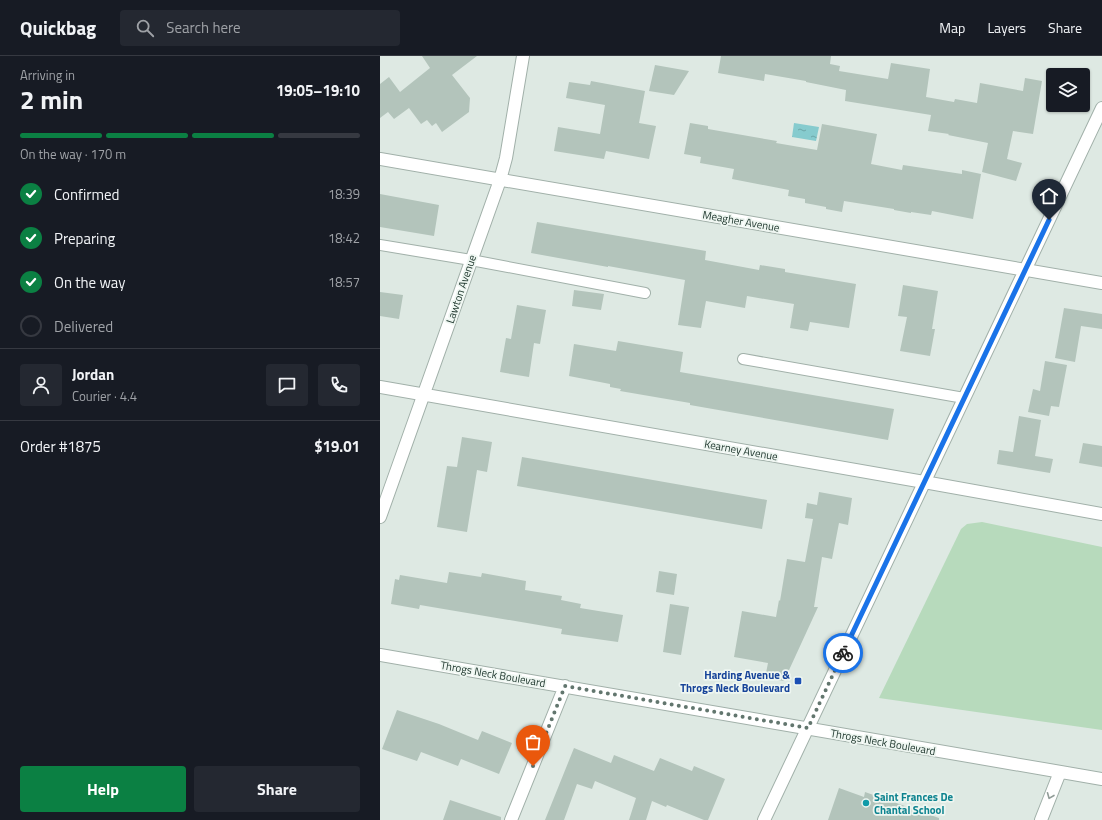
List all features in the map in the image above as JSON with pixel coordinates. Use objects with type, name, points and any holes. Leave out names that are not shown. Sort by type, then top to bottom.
[{"type":"street","name":"Lawton Avenue","points":[[380,516],[500,180],[506,158],[523,56]]},
{"type":"street","points":[[764,820],[1102,108]]},
{"type":"street","name":"Meagher Avenue","points":[[380,159],[1102,283]]},
{"type":"street","name":"Kearney Avenue","points":[[380,386],[1102,514]]},
{"type":"street","name":"Throgs Neck Boulevard","points":[[380,655],[1102,779]]},
{"type":"street","points":[[511,820],[565,686]]},
{"type":"street","points":[[1041,820],[1060,772]]},
{"type":"lane","points":[[380,245],[471,260],[645,293]]},
{"type":"lane","points":[[743,359],[964,398]]},
{"type":"green space","points":[[982,522],[1102,547],[1102,730],[879,698],[961,529],[967,524]]},
{"type":"water","points":[[794,123],[819,127],[816,141],[792,137]]},
{"type":"building","points":[[422,56],[477,56],[452,75],[470,98],[469,112],[442,132],[436,123],[432,126],[427,120],[421,124],[409,108],[394,119],[388,112],[380,118],[380,84],[389,77],[400,92],[430,68]]},
{"type":"building","points":[[721,56],[831,56],[830,64],[840,66],[839,71],[888,79],[891,63],[930,69],[926,97],[954,102],[955,99],[977,103],[980,83],[1023,91],[1025,78],[1042,81],[1033,134],[1013,131],[1007,159],[1022,163],[1016,181],[982,172],[988,143],[928,131],[931,115],[845,101],[846,90],[806,81],[765,74],[764,81],[718,73]]},
{"type":"building","points":[[655,65],[689,71],[674,95],[649,91]]},
{"type":"building","points":[[591,81],[645,91],[639,123],[656,126],[649,159],[606,151],[604,159],[554,151],[558,127],[600,134],[605,105],[566,98],[569,82],[590,85]]},
{"type":"building","points":[[690,123],[708,126],[708,129],[777,141],[776,143],[817,150],[822,124],[877,134],[871,164],[902,170],[903,165],[962,174],[962,170],[981,174],[973,219],[932,211],[931,215],[911,213],[844,201],[842,212],[805,203],[805,199],[788,196],[789,190],[732,179],[734,169],[700,163],[701,157],[684,154]]},
{"type":"building","points":[[380,194],[439,205],[434,236],[380,227]]},
{"type":"building","points":[[537,222],[706,251],[705,260],[759,270],[760,265],[785,269],[785,272],[856,284],[849,328],[810,322],[808,331],[790,328],[794,304],[747,296],[745,308],[706,301],[701,328],[678,325],[685,280],[531,253]]},
{"type":"building","points":[[903,285],[938,291],[932,329],[935,329],[930,356],[900,351],[907,317],[898,316]]},
{"type":"building","points":[[574,290],[604,294],[601,310],[572,306]]},
{"type":"building","points":[[380,292],[403,295],[399,319],[380,316]]},
{"type":"building","points":[[517,305],[546,310],[540,344],[534,343],[529,377],[500,372],[506,338],[511,339]]},
{"type":"building","points":[[1064,308],[1102,314],[1102,329],[1081,326],[1075,362],[1055,358]]},
{"type":"building","points":[[618,341],[683,352],[680,372],[894,409],[888,440],[620,391],[621,389],[610,387],[610,384],[569,376],[574,344],[616,351]]},
{"type":"building","points":[[1045,361],[1067,365],[1059,407],[1051,406],[1049,416],[1028,412],[1033,389],[1040,391]]},
{"type":"building","points":[[1019,416],[1041,420],[1035,456],[1053,459],[1050,473],[997,464],[999,450],[1013,452]]},
{"type":"building","points":[[462,437],[492,442],[487,472],[477,470],[467,532],[437,527],[447,466],[457,467]]},
{"type":"building","points":[[1083,443],[1102,446],[1102,467],[1079,463]]},
{"type":"building","points":[[522,457],[767,500],[762,529],[517,486]]},
{"type":"building","points":[[819,492],[852,498],[848,525],[839,523],[832,559],[822,557],[814,607],[818,607],[784,681],[765,678],[768,663],[734,657],[742,611],[776,617],[787,559],[805,562],[813,519],[805,518],[807,503],[817,505]]},
{"type":"building","points":[[659,571],[677,574],[674,595],[656,592]]},
{"type":"building","points":[[449,572],[481,577],[482,573],[526,581],[525,590],[562,596],[561,600],[581,604],[580,608],[623,615],[618,642],[561,634],[562,629],[420,605],[419,609],[391,604],[395,579],[399,580],[400,575],[447,583]]},
{"type":"building","points":[[670,604],[689,607],[681,655],[663,652]]},
{"type":"building","points":[[397,710],[439,724],[478,740],[482,731],[512,743],[499,774],[461,759],[458,766],[421,752],[417,761],[382,749]]},
{"type":"building","points":[[574,748],[611,763],[614,755],[654,771],[660,758],[692,771],[694,766],[725,779],[708,820],[704,820],[667,805],[666,807],[652,801],[646,820],[629,820],[636,798],[595,781],[592,789],[577,784],[564,820],[545,820]]},
{"type":"building","name":"Saint Frances De Chantal School","points":[[839,788],[864,797],[865,792],[939,818],[939,820],[828,820]]},
{"type":"building","points":[[450,800],[501,817],[501,820],[443,820]]},
{"type":"way so far","points":[[533,766],[565,686],[808,728],[843,653]]},
{"type":"place","name":"Harding Avenue & Throgs Neck Boulevard","points":[[798,681]]},
{"type":"place","name":"Saint Frances De Chantal School","points":[[866,803]]},
{"type":"route","points":[[843,653],[1049,220]]}]
